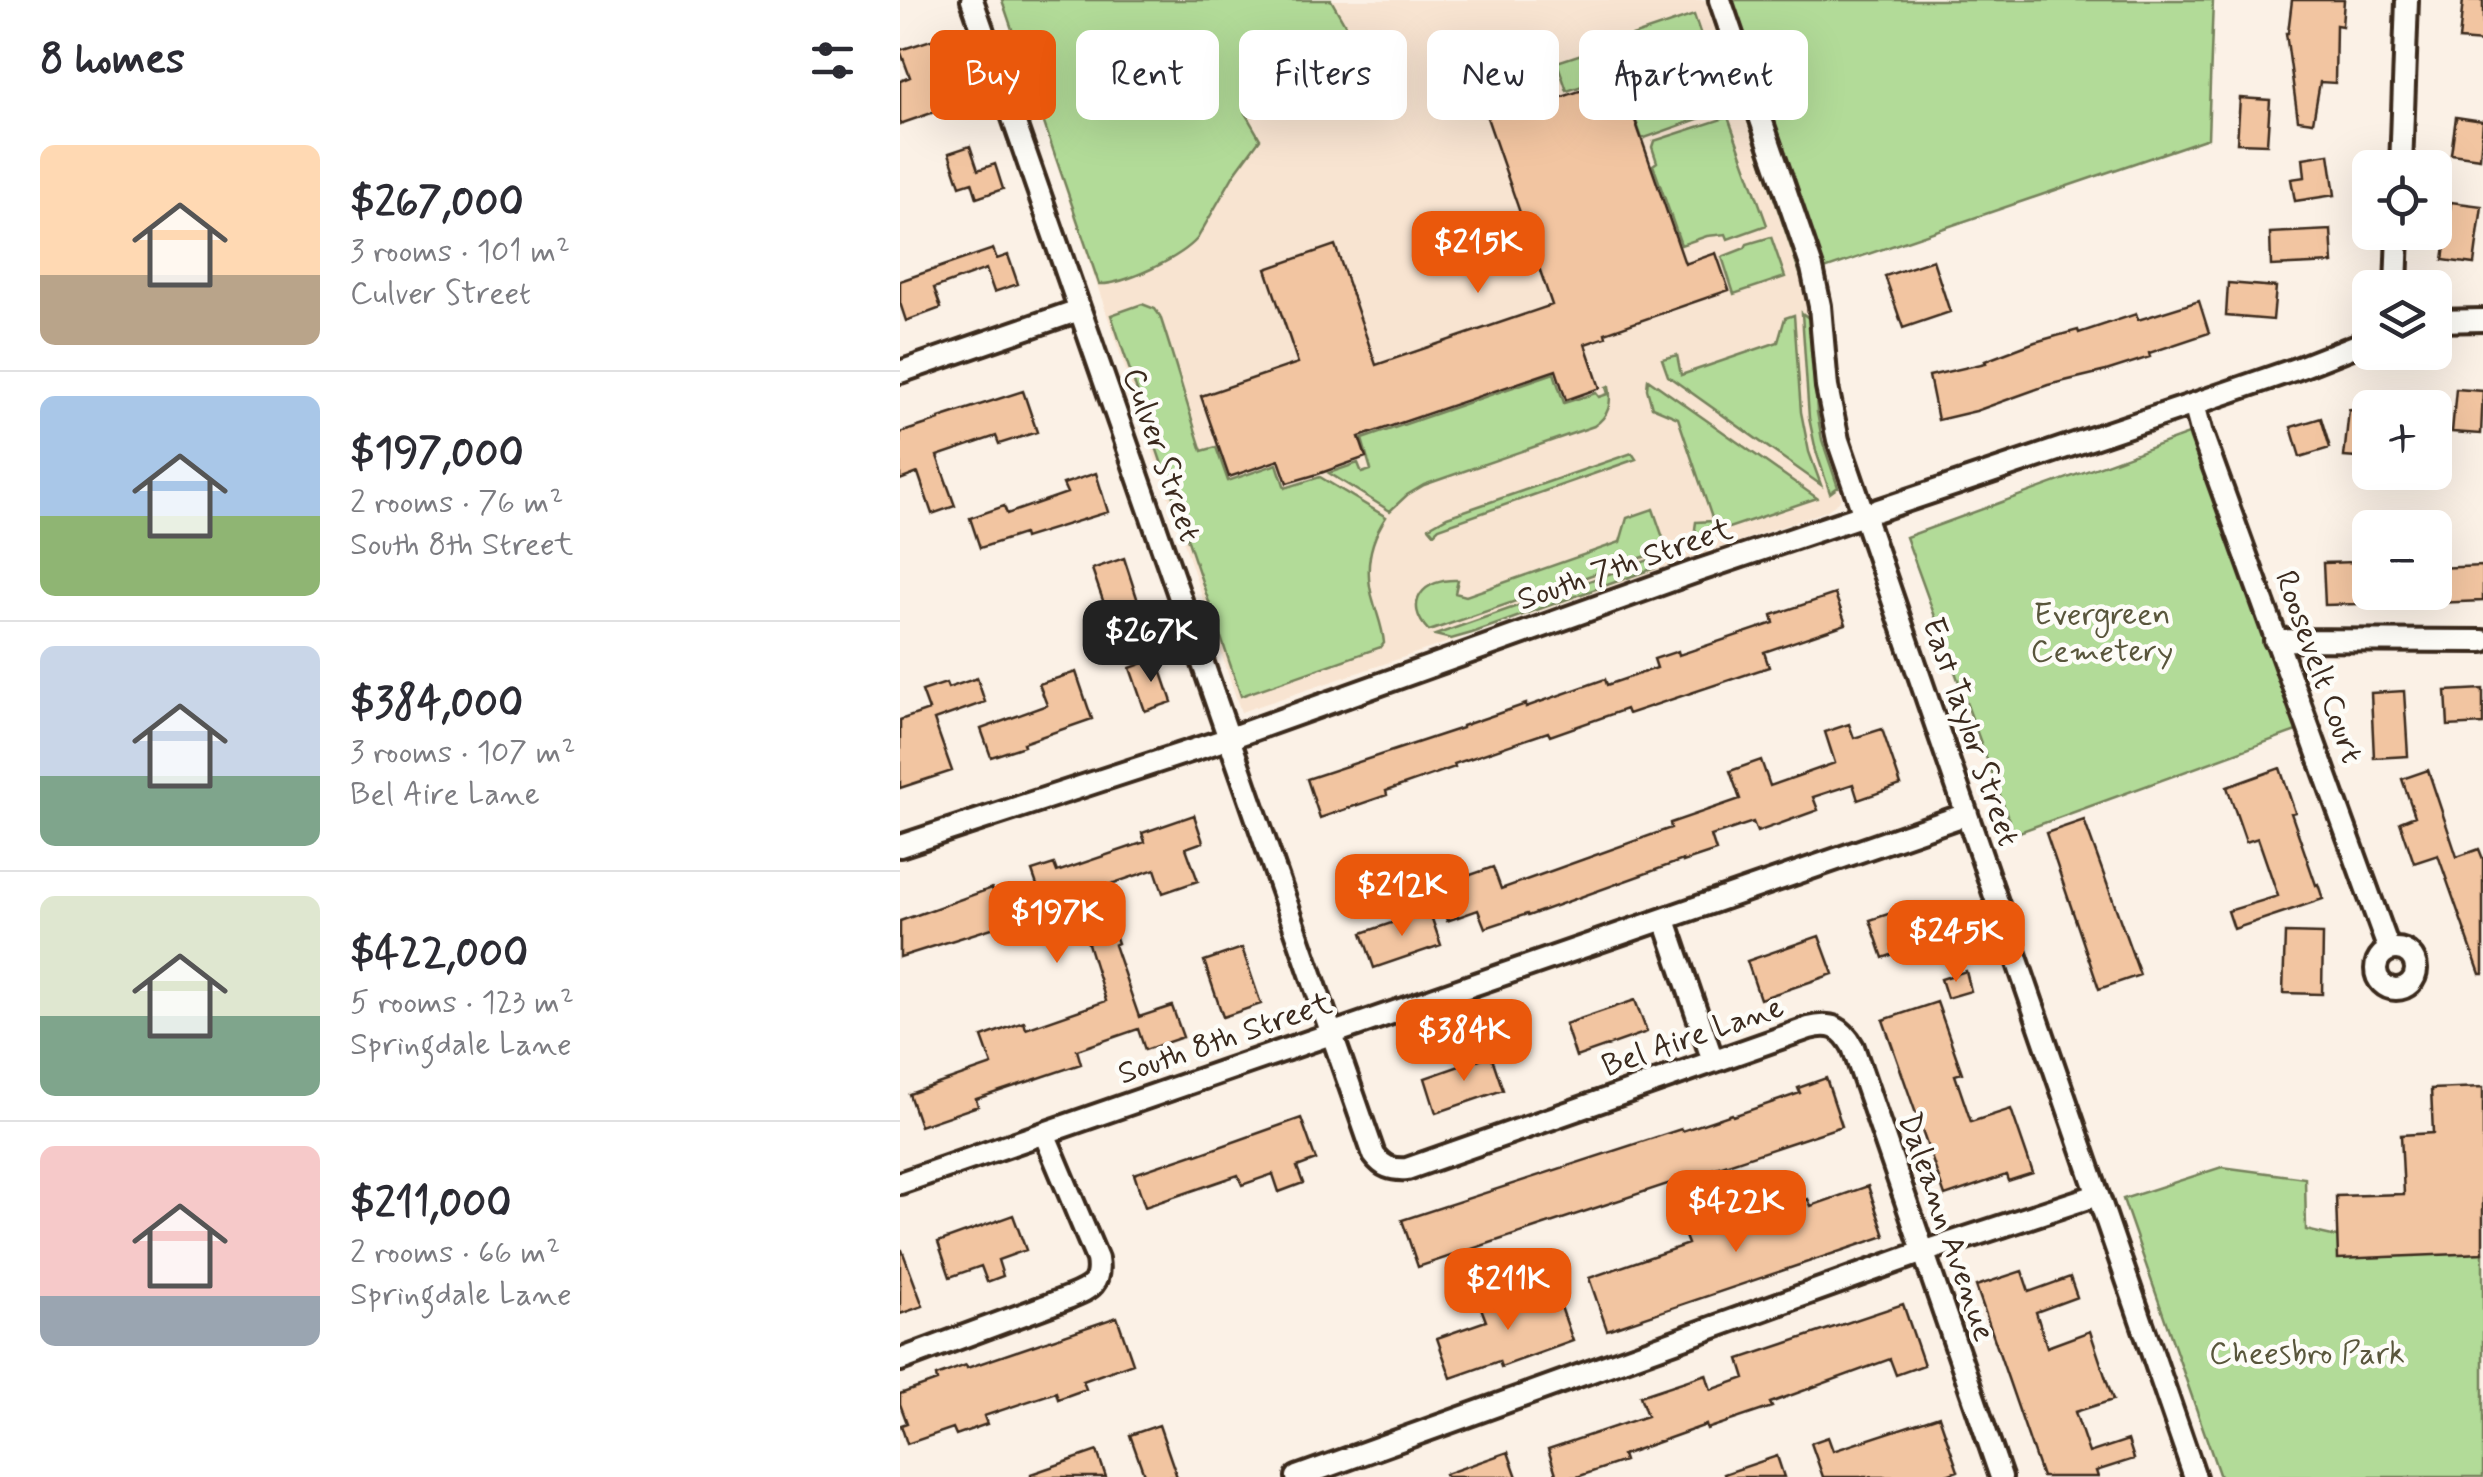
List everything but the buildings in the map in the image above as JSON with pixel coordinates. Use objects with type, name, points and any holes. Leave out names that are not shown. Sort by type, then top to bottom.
[{"type":"street","name":"Culver Street","points":[[972,0],[1374,1155]]},
{"type":"street","name":"East Taylor Street","points":[[1720,0],[1812,268],[1838,440],[2195,1477]]},
{"type":"street","points":[[2402,150],[2407,0]]},
{"type":"street","points":[[900,372],[1079,310]]},
{"type":"street","points":[[2452,320],[2483,320]]},
{"type":"street","name":"South 7th Street","points":[[900,846],[1227,739],[1697,571],[2352,347]]},
{"type":"street","name":"Roosevelt Court","points":[[2194,404],[2275,640],[2389,950]]},
{"type":"street","points":[[2275,640],[2483,641]]},
{"type":"street","name":"South 8th Street","points":[[900,1183],[1967,814]]},
{"type":"street","points":[[1665,920],[1714,1061]]},
{"type":"street","name":"Daleann Avenue","points":[[1809,1028],[1832,1025],[1840,1029],[1852,1047],[2000,1477]]},
{"type":"street","name":"Bel Aire Lane","points":[[1374,1155],[1386,1167],[1406,1169],[1809,1028]]},
{"type":"street","points":[[900,1360],[1070,1297],[1094,1284],[1098,1277],[1097,1259],[1044,1133]]},
{"type":"street","points":[[1297,1477],[1922,1252],[2098,1195]]},
{"type":"shaded area","points":[[1001,0],[1707,0],[1717,30],[1579,30],[1579,120],[1748,120],[1801,277],[1810,316],[1817,412],[1841,497],[1839,502],[1826,511],[1241,712],[1041,120],[1056,120],[1056,30],[1011,30]]},
{"type":"green space","points":[[1002,0],[1331,0],[1348,30],[1239,30],[1239,120],[1249,120],[1260,139],[1235,173],[1197,239],[1165,262],[1137,275],[1099,284],[1043,120],[1056,120],[1056,30],[1012,30]]},
{"type":"green space","points":[[1707,0],[2213,0],[2208,138],[1801,277],[1748,120],[1808,120],[1808,30],[1717,30]]},
{"type":"green space","points":[[1694,15],[1699,30],[1650,30]]},
{"type":"green space","points":[[1579,55],[1579,87],[1567,91],[1559,61]]},
{"type":"green space","points":[[1636,120],[1695,120],[1642,139]]},
{"type":"green space","points":[[1729,120],[1767,225],[1728,239],[1726,234],[1707,236],[1681,245],[1653,165],[1657,162],[1654,141]]},
{"type":"green space","points":[[1771,237],[1785,277],[1734,294],[1722,257]]},
{"type":"green space","points":[[1142,304],[1155,309],[1160,316],[1202,451],[1216,447],[1228,481],[1277,464],[1285,488],[1320,477],[1386,517],[1375,537],[1369,569],[1384,643],[1381,647],[1241,696],[1111,315]]},
{"type":"green space","points":[[1802,313],[1811,320],[1817,412],[1838,487],[1830,493],[1809,418]]},
{"type":"green space","points":[[1794,315],[1801,412],[1821,485],[1668,376],[1662,359],[1677,355],[1681,375],[1778,342],[1785,318]]},
{"type":"green space","points":[[1554,373],[1564,403],[1596,393],[1599,397],[1608,394],[1609,386],[1608,409],[1599,422],[1424,485],[1390,511],[1329,473],[1358,463],[1362,473],[1371,470],[1362,439]]},
{"type":"green space","points":[[1648,379],[1817,498],[1699,538],[1696,522],[1713,521],[1678,418],[1652,407]]},
{"type":"green space","name":"Evergreen Cemetery","points":[[2191,433],[2299,730],[2014,834],[1906,537]]},
{"type":"green space","points":[[1632,453],[1636,459],[1434,533],[1429,527],[1447,517]]},
{"type":"green space","points":[[1653,509],[1667,549],[1429,631],[1421,621],[1417,602],[1435,583],[1458,580],[1455,593],[1466,596],[1620,542],[1627,518]]},
{"type":"green space","points":[[1660,556],[1655,568],[1472,633],[1451,639],[1435,635]]},
{"type":"green space","name":"Cheesbro Park","points":[[2222,1167],[2305,1178],[2306,1230],[2367,1244],[2483,1252],[2483,1477],[2220,1477],[2123,1199]]}]
